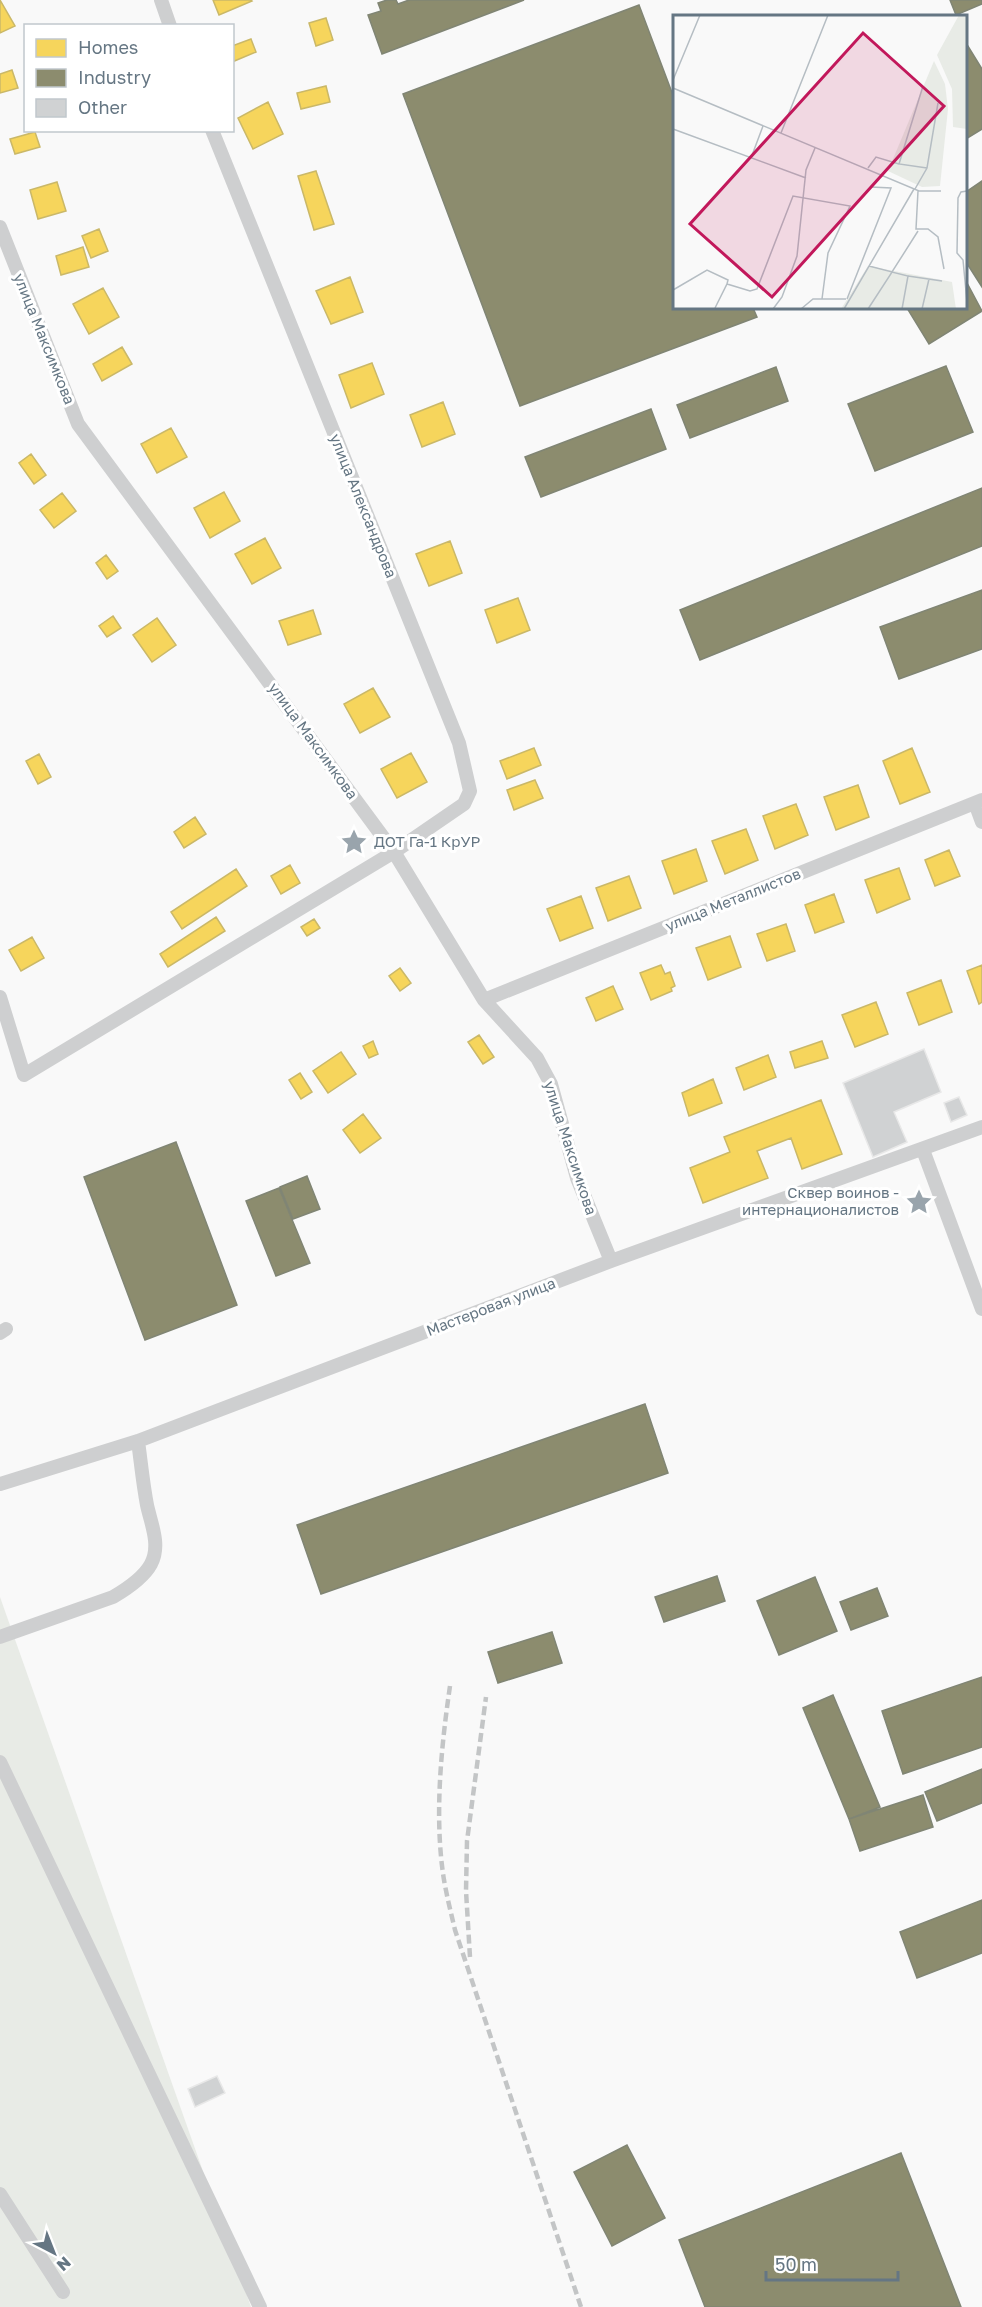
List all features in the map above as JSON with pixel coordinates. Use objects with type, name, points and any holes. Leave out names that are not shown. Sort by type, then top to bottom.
[{"type":"street","points":[[161,0],[170,24]]},
{"type":"street","name":"улица Александрова","points":[[0,997],[24,1075],[394,852],[464,804],[470,791],[459,743],[213,132]]},
{"type":"street","name":"улица Максимкова","points":[[0,227],[78,424],[394,852],[484,1000],[537,1058],[551,1084],[577,1178],[611,1261]]},
{"type":"street","points":[[978,802],[982,822]]},
{"type":"street","name":"улица Металлистов","points":[[484,1000],[978,802]]},
{"type":"street","name":"Мастеровая улица","points":[[0,1484],[138,1441],[611,1261],[982,1127]]},
{"type":"street","points":[[923,1150],[982,1309]]},
{"type":"street","points":[[0,1637],[113,1597],[122,1592],[151,1564],[155,1544],[154,1525],[148,1508],[138,1441]]},
{"type":"street","points":[[0,1762],[260,2307]]},
{"type":"street","points":[[0,2194],[63,2292]]},
{"type":"shaded area","points":[[0,1597],[251,2307],[0,2307]]},
{"type":"building: Homes","points":[[0,0],[15,26],[0,33]]},
{"type":"building: Homes","points":[[213,0],[251,0],[252,1],[219,15]]},
{"type":"building: Homes","points":[[326,18],[333,40],[316,46],[309,23]]},
{"type":"building: Homes","points":[[251,39],[256,52],[234,61],[234,45]]},
{"type":"building: Homes","points":[[12,70],[18,88],[0,93],[0,74]]},
{"type":"building: Homes","points":[[326,86],[330,102],[301,109],[297,93]]},
{"type":"building: Homes","points":[[268,102],[283,134],[253,149],[238,118]]},
{"type":"building: Homes","points":[[35,132],[40,147],[15,154],[10,139]]},
{"type":"building: Homes","points":[[316,171],[334,224],[314,230],[298,176]]},
{"type":"building: Homes","points":[[57,182],[66,211],[38,219],[30,190]]},
{"type":"building: Homes","points":[[99,229],[108,251],[91,258],[82,236]]},
{"type":"building: Homes","points":[[83,247],[89,267],[61,275],[56,256]]},
{"type":"building: Homes","points":[[350,277],[363,312],[331,324],[316,291]]},
{"type":"building: Homes","points":[[103,288],[119,317],[89,334],[73,304]]},
{"type":"building: Homes","points":[[122,347],[132,364],[102,381],[93,364]]},
{"type":"building: Homes","points":[[372,363],[384,394],[351,408],[339,375]]},
{"type":"building: Homes","points":[[443,402],[455,434],[422,447],[410,415]]},
{"type":"building: Homes","points":[[171,428],[187,457],[157,473],[141,444]]},
{"type":"building: Homes","points":[[31,454],[46,475],[34,484],[19,463]]},
{"type":"building: Homes","points":[[224,492],[240,521],[210,538],[194,508]]},
{"type":"building: Homes","points":[[62,493],[76,511],[54,528],[40,510]]},
{"type":"building: Homes","points":[[265,538],[281,568],[252,584],[235,554]]},
{"type":"building: Homes","points":[[450,541],[462,573],[429,586],[416,554]]},
{"type":"building: Homes","points":[[106,555],[118,571],[107,579],[96,563]]},
{"type":"building: Homes","points":[[518,598],[530,630],[497,643],[485,610]]},
{"type":"building: Homes","points":[[313,610],[321,634],[288,645],[279,621]]},
{"type":"building: Homes","points":[[113,616],[121,628],[107,637],[99,626]]},
{"type":"building: Homes","points":[[157,618],[176,645],[152,662],[133,635]]},
{"type":"building: Homes","points":[[373,688],[390,717],[360,733],[344,704]]},
{"type":"building: Homes","points":[[534,748],[541,765],[507,779],[500,761]]},
{"type":"building: Homes","points":[[912,748],[930,792],[900,804],[883,761]]},
{"type":"building: Homes","points":[[411,753],[427,782],[397,798],[381,769]]},
{"type":"building: Homes","points":[[39,754],[51,777],[38,784],[26,761]]},
{"type":"building: Homes","points":[[535,780],[543,798],[514,810],[507,790]]},
{"type":"building: Homes","points":[[858,785],[869,817],[836,830],[824,797]]},
{"type":"building: Homes","points":[[796,804],[808,835],[775,849],[763,816]]},
{"type":"building: Homes","points":[[195,817],[206,834],[184,848],[174,832]]},
{"type":"building: Homes","points":[[746,829],[758,860],[725,874],[712,841]]},
{"type":"building: Homes","points":[[696,849],[707,881],[674,894],[662,861]]},
{"type":"building: Homes","points":[[949,850],[960,876],[935,886],[925,860]]},
{"type":"building: Homes","points":[[290,865],[300,883],[281,894],[271,876]]},
{"type":"building: Homes","points":[[899,868],[910,899],[877,913],[865,880]]},
{"type":"building: Homes","points":[[236,869],[247,886],[182,929],[171,912]]},
{"type":"building: Homes","points":[[629,876],[641,908],[608,921],[596,888]]},
{"type":"building: Homes","points":[[834,894],[844,922],[815,933],[805,905]]},
{"type":"building: Homes","points":[[581,896],[593,928],[560,941],[547,909]]},
{"type":"building: Homes","points":[[216,917],[225,931],[168,967],[160,954]]},
{"type":"building: Homes","points":[[314,919],[320,928],[307,936],[301,927]]},
{"type":"building: Homes","points":[[786,924],[795,951],[767,961],[757,934]]},
{"type":"building: Homes","points":[[730,936],[741,967],[708,980],[696,948]]},
{"type":"building: Homes","points":[[32,937],[44,958],[21,971],[9,950]]},
{"type":"building: Homes","points":[[661,965],[665,974],[670,972],[675,986],[671,988],[672,991],[651,1000],[640,973]]},
{"type":"building: Homes","points":[[982,965],[982,1002],[979,1004],[967,971]]},
{"type":"building: Homes","points":[[400,968],[411,983],[400,991],[389,976]]},
{"type":"building: Homes","points":[[941,980],[952,1012],[919,1025],[907,993]]},
{"type":"building: Homes","points":[[613,986],[623,1009],[596,1021],[586,998]]},
{"type":"building: Homes","points":[[876,1002],[888,1034],[855,1047],[842,1015]]},
{"type":"building: Homes","points":[[479,1035],[494,1057],[483,1064],[468,1042]]},
{"type":"building: Homes","points":[[373,1041],[378,1054],[369,1058],[363,1046]]},
{"type":"building: Homes","points":[[822,1041],[828,1058],[795,1068],[790,1052]]},
{"type":"building: Homes","points":[[341,1052],[356,1074],[328,1093],[313,1071]]},
{"type":"building: Homes","points":[[768,1055],[776,1077],[744,1090],[736,1068]]},
{"type":"building: Homes","points":[[300,1073],[312,1092],[301,1099],[289,1080]]},
{"type":"building: Homes","points":[[713,1079],[722,1103],[689,1116],[682,1093]]},
{"type":"building: Homes","points":[[821,1100],[842,1154],[802,1169],[791,1138],[757,1151],[768,1178],[703,1203],[690,1168],[730,1152],[724,1137]]},
{"type":"building: Homes","points":[[363,1114],[381,1138],[360,1153],[343,1130]]},
{"type":"building: Industry","points":[[396,0],[398,4],[409,0],[524,0],[382,54],[368,15],[381,11],[378,3]]},
{"type":"building: Industry","points":[[950,0],[982,0],[982,4],[956,15]]},
{"type":"building: Industry","points":[[639,5],[673,95],[673,309],[753,309],[757,317],[520,406],[403,94]]},
{"type":"building: Industry","points":[[967,45],[982,69],[982,129],[967,138]]},
{"type":"building: Industry","points":[[982,181],[982,287],[967,264],[967,191]]},
{"type":"building: Industry","points":[[967,283],[982,311],[929,344],[908,309],[967,309]]},
{"type":"building: Industry","points":[[946,366],[973,432],[875,471],[848,404]]},
{"type":"building: Industry","points":[[776,367],[788,401],[690,438],[677,405]]},
{"type":"building: Industry","points":[[651,409],[666,449],[541,497],[525,457]]},
{"type":"building: Industry","points":[[982,488],[982,546],[700,660],[680,610]]},
{"type":"building: Industry","points":[[982,590],[982,649],[899,679],[880,627]]},
{"type":"building: Industry","points":[[176,1142],[237,1305],[145,1340],[84,1177]]},
{"type":"building: Industry","points":[[307,1176],[320,1209],[293,1219],[280,1187]]},
{"type":"building: Industry","points":[[279,1188],[310,1263],[276,1276],[246,1201]]},
{"type":"building: Industry","points":[[645,1404],[668,1473],[321,1594],[297,1525]]},
{"type":"building: Industry","points":[[717,1576],[725,1601],[664,1622],[655,1597]]},
{"type":"building: Industry","points":[[815,1577],[837,1631],[779,1655],[757,1601]]},
{"type":"building: Industry","points":[[877,1588],[888,1616],[851,1630],[840,1602]]},
{"type":"building: Industry","points":[[552,1632],[562,1663],[498,1683],[488,1652]]},
{"type":"building: Industry","points":[[982,1677],[982,1747],[903,1774],[882,1711]]},
{"type":"building: Industry","points":[[833,1695],[880,1807],[849,1819],[803,1708]]},
{"type":"building: Industry","points":[[982,1769],[982,1803],[937,1821],[925,1792]]},
{"type":"building: Industry","points":[[923,1795],[933,1827],[860,1851],[849,1819]]},
{"type":"building: Industry","points":[[982,1900],[982,1953],[917,1978],[900,1932]]},
{"type":"building: Industry","points":[[627,2145],[665,2218],[612,2246],[574,2172]]},
{"type":"building: Industry","points":[[901,2153],[961,2307],[705,2307],[679,2240]]},
{"type":"building: Other","points":[[924,1049],[941,1092],[894,1112],[907,1142],[873,1157],[843,1083]]},
{"type":"building: Other","points":[[959,1097],[967,1115],[951,1122],[944,1103]]},
{"type":"building: Other","points":[[217,2076],[225,2093],[195,2107],[188,2089]]},
{"type":"railway","points":[[450,1686],[439,1808],[439,1832],[446,1893],[455,1930],[581,2307]]},
{"type":"railway","points":[[470,1957],[466,1891],[467,1841],[486,1697]]},
{"type":"place","name":"ДОТ Га-1 КрУР","points":[[354,842]]},
{"type":"place","name":"Сквер воинов - интернационалистов","points":[[919,1202]]}]
